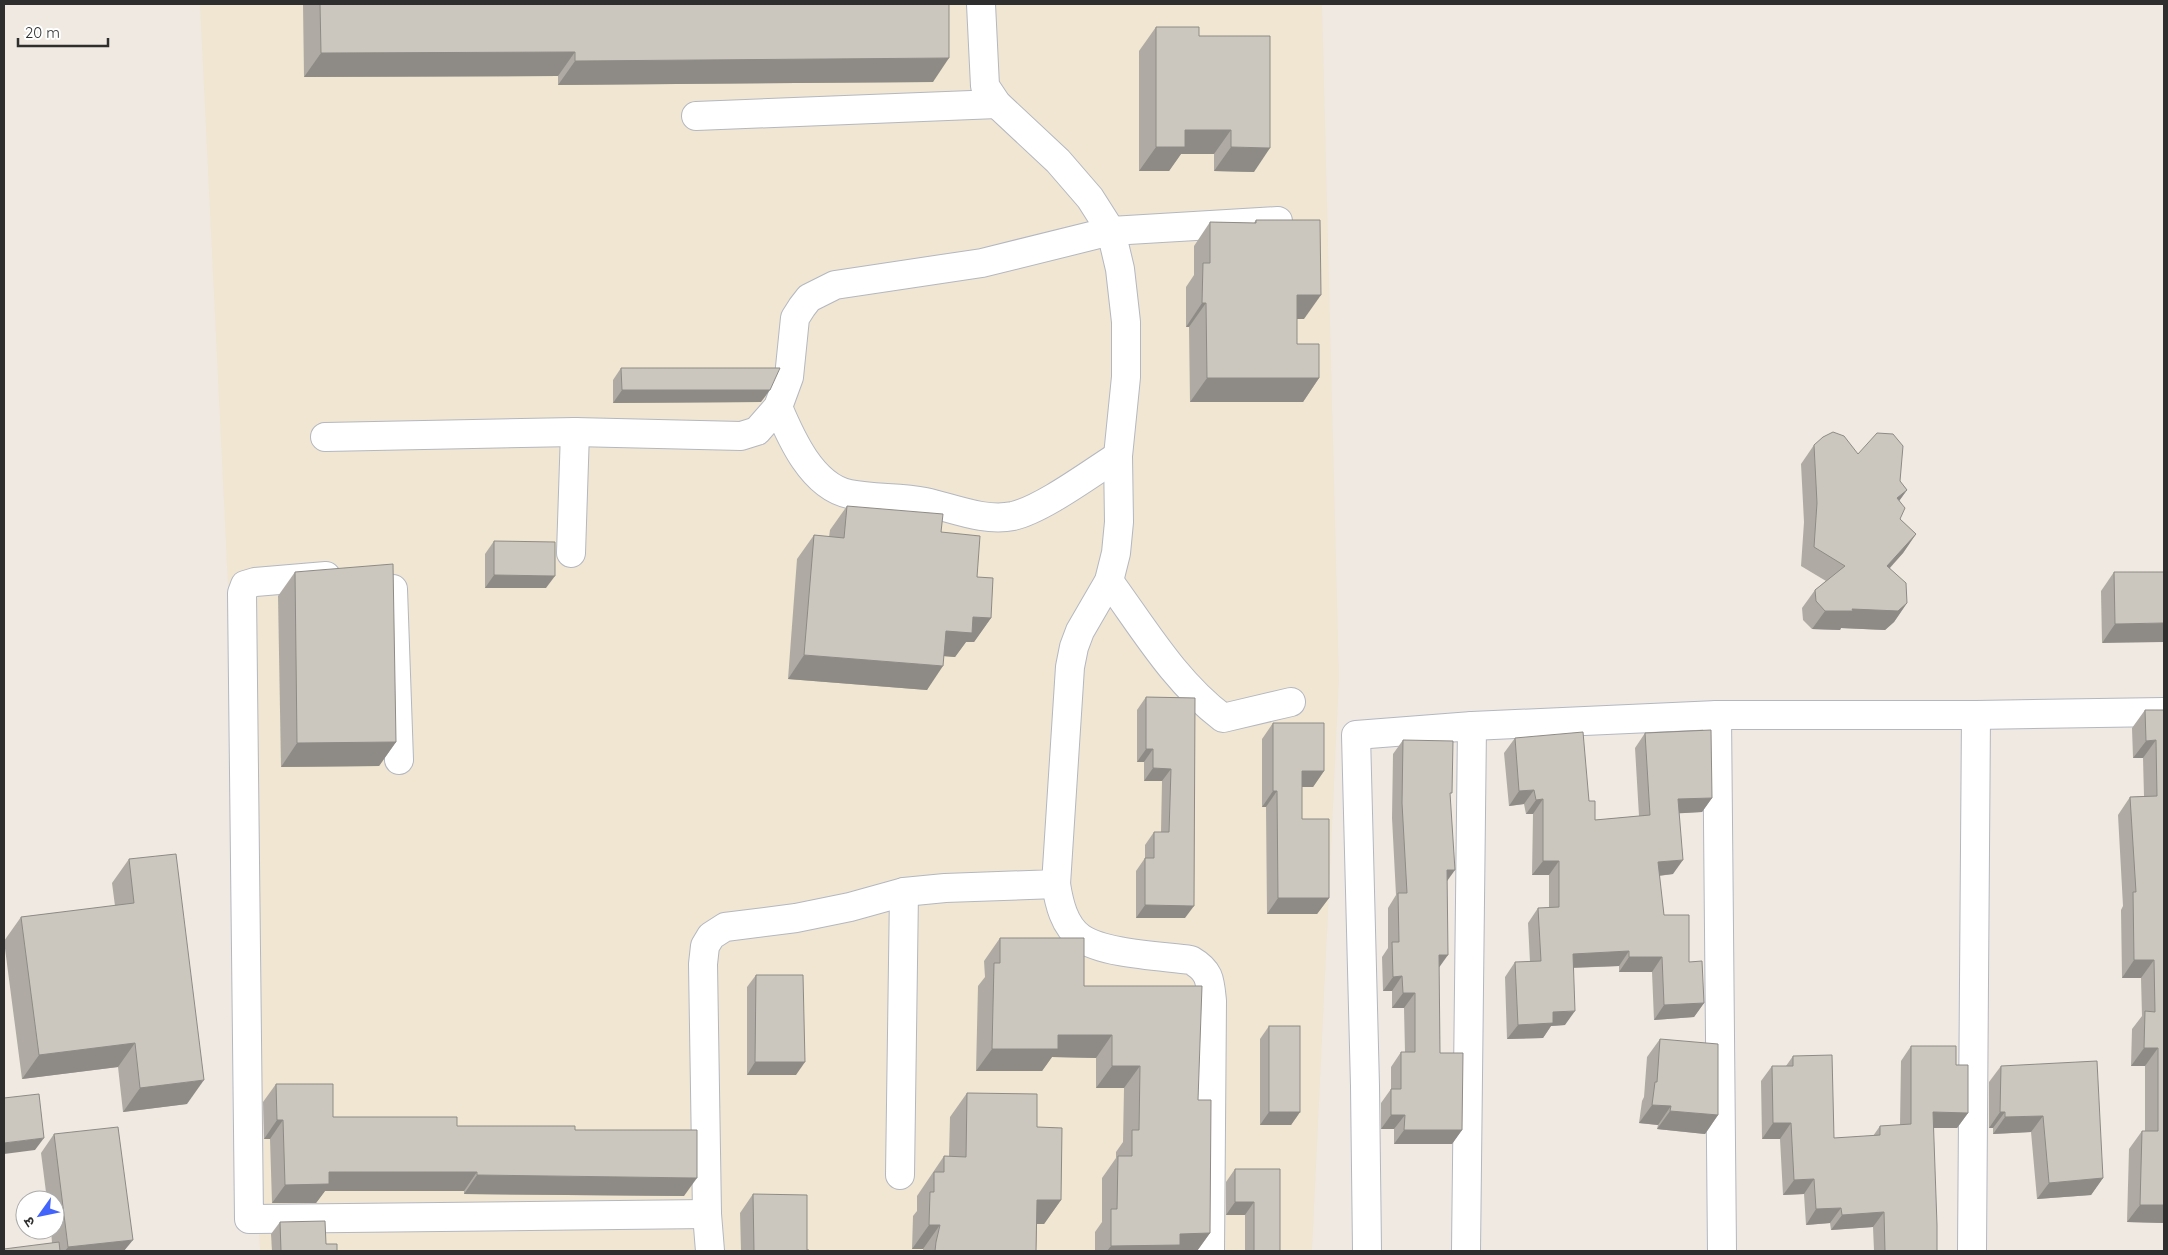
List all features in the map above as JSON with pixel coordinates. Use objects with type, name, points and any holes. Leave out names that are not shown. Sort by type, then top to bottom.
[{"type":"street","points":[[981,4],[984,86],[997,104],[1058,161],[1090,198],[1111,231],[1120,269],[1126,322],[1126,377],[1118,456],[1119,522],[1116,553],[1109,581],[1080,631],[1071,660],[1056,884],[1059,905],[1066,920],[1080,938],[1098,946],[1191,960],[1202,966],[1210,979],[1212,1001],[1210,1251]]},
{"type":"street","points":[[696,116],[997,104]]},
{"type":"street","points":[[325,437],[575,432],[741,436],[757,431],[778,407],[789,377],[795,318],[809,298],[835,285],[982,263],[1111,231],[1278,221]]},
{"type":"street","points":[[778,407],[793,442],[822,481],[834,489],[849,494],[923,502],[993,518],[1014,516],[1031,510],[1118,456]]},
{"type":"street","points":[[571,553],[575,432]]},
{"type":"street","points":[[399,760],[393,585],[390,577],[384,573],[364,572],[246,584],[242,593],[248,1219],[707,1214]]},
{"type":"street","points":[[1109,581],[1176,674],[1203,703],[1223,718],[1291,702]]},
{"type":"street","points":[[1367,1251],[1365,1086],[1356,735],[1472,726],[1717,715],[1976,716],[2164,712]]},
{"type":"street","points":[[1717,715],[1722,1251]]},
{"type":"street","points":[[1972,1251],[1976,716]]},
{"type":"street","points":[[1466,1251],[1472,726]]},
{"type":"street","points":[[710,1251],[707,1214],[703,964],[705,946],[711,936],[725,927],[796,918],[850,907],[904,892],[945,888],[1056,884]]},
{"type":"street","points":[[900,1175],[904,892]]},
{"type":"shaded area","points":[[200,4],[1322,4],[1339,679],[1312,1251],[260,1251]]},
{"type":"building","points":[[320,4],[949,4],[949,58],[575,61],[575,52],[321,53]]},
{"type":"building","points":[[1156,27],[1199,27],[1199,36],[1270,36],[1270,148],[1231,147],[1231,130],[1185,130],[1185,147],[1156,147]]},
{"type":"building","points":[[1256,220],[1320,220],[1321,295],[1297,295],[1297,344],[1319,344],[1319,378],[1207,378],[1206,303],[1202,303],[1203,263],[1210,263],[1210,222],[1256,223]]},
{"type":"building","points":[[621,368],[780,368],[770,390],[622,390]]},
{"type":"building","points":[[1833,432],[1844,436],[1858,454],[1877,433],[1893,434],[1903,446],[1900,481],[1907,490],[1897,498],[1905,508],[1900,519],[1916,534],[1887,566],[1906,583],[1907,603],[1898,611],[1852,609],[1853,611],[1825,611],[1816,601],[1815,590],[1845,566],[1814,547],[1817,503],[1814,445],[1823,437]]},
{"type":"building","points":[[847,506],[943,514],[941,532],[980,536],[977,577],[993,578],[991,618],[973,617],[972,633],[946,631],[943,666],[804,655],[814,535],[844,538]]},
{"type":"building","points":[[494,541],[555,542],[555,576],[494,575]]},
{"type":"building","points":[[393,564],[396,742],[297,743],[295,572]]},
{"type":"building","points":[[2114,572],[2164,572],[2164,623],[2115,624]]},
{"type":"building","points":[[1146,697],[1195,698],[1194,906],[1145,905],[1145,858],[1154,858],[1154,832],[1169,832],[1171,769],[1153,768],[1153,749],[1146,749]]},
{"type":"building","points":[[2145,710],[2164,710],[2164,1205],[2140,1205],[2142,1131],[2158,1131],[2158,1048],[2144,1048],[2145,1011],[2155,1012],[2154,960],[2134,960],[2133,892],[2136,892],[2130,797],[2157,796],[2156,740],[2146,741]]},
{"type":"building","points":[[1273,723],[1324,723],[1324,771],[1302,771],[1302,819],[1329,819],[1329,898],[1278,898],[1277,791],[1273,791]]},
{"type":"building","points":[[1711,730],[1712,798],[1678,799],[1683,860],[1658,862],[1664,915],[1689,915],[1689,962],[1702,961],[1704,1003],[1664,1005],[1662,957],[1629,957],[1629,951],[1573,954],[1575,1011],[1553,1012],[1553,1023],[1518,1025],[1515,962],[1541,961],[1538,908],[1559,907],[1559,861],[1543,861],[1543,799],[1536,800],[1534,790],[1519,791],[1515,738],[1583,732],[1589,801],[1595,801],[1595,820],[1650,815],[1645,733]]},
{"type":"building","points":[[1403,740],[1453,741],[1452,793],[1450,793],[1455,870],[1447,870],[1448,955],[1439,955],[1440,1053],[1463,1053],[1462,1130],[1404,1130],[1405,1115],[1391,1115],[1391,1089],[1401,1089],[1401,1052],[1415,1052],[1415,993],[1403,993],[1402,976],[1393,977],[1392,942],[1399,942],[1398,893],[1407,893],[1402,803]]},
{"type":"building","points":[[176,854],[204,1080],[140,1088],[135,1043],[39,1055],[21,917],[134,903],[129,859]]},
{"type":"building","points":[[1000,938],[1084,938],[1084,986],[1202,986],[1198,1100],[1211,1100],[1210,1233],[1180,1234],[1180,1245],[1111,1246],[1111,1209],[1117,1209],[1118,1156],[1132,1156],[1132,1130],[1139,1130],[1140,1066],[1112,1066],[1112,1035],[1058,1035],[1058,1049],[992,1049],[994,963],[1000,963]]},
{"type":"building","points":[[756,975],[803,975],[805,1062],[755,1062]]},
{"type":"building","points":[[1269,1026],[1300,1026],[1300,1112],[1269,1112]]},
{"type":"building","points":[[1660,1039],[1718,1044],[1718,1115],[1670,1111],[1671,1106],[1652,1105],[1655,1082],[1657,1082]]},
{"type":"building","points":[[1911,1046],[1956,1046],[1956,1065],[1968,1065],[1968,1113],[1933,1112],[1937,1251],[1885,1251],[1884,1212],[1842,1215],[1841,1208],[1816,1209],[1814,1179],[1794,1180],[1791,1123],[1773,1123],[1772,1066],[1793,1066],[1793,1056],[1832,1055],[1834,1138],[1880,1135],[1880,1126],[1911,1124]]},
{"type":"building","points":[[2097,1061],[2103,1178],[2049,1183],[2043,1116],[2005,1117],[2005,1112],[2000,1112],[2001,1066]]},
{"type":"building","points":[[276,1084],[333,1084],[333,1117],[457,1117],[457,1126],[575,1126],[575,1130],[697,1130],[697,1178],[477,1175],[477,1172],[329,1172],[329,1184],[285,1185],[283,1120],[277,1120]]},
{"type":"building","points":[[967,1093],[1037,1094],[1037,1127],[1062,1128],[1061,1200],[1037,1200],[1036,1251],[935,1251],[940,1225],[929,1225],[930,1192],[934,1192],[934,1172],[944,1172],[944,1156],[966,1157]]},
{"type":"building","points":[[39,1094],[44,1138],[4,1143],[4,1098]]},
{"type":"building","points":[[118,1127],[133,1240],[68,1247],[65,1223],[65,1190],[61,1190],[54,1134]]},
{"type":"building","points":[[1235,1169],[1280,1169],[1280,1251],[1254,1251],[1254,1202],[1235,1202]]},
{"type":"building","points":[[753,1194],[807,1195],[807,1250],[809,1251],[754,1251]]},
{"type":"building","points":[[325,1221],[326,1244],[337,1244],[337,1251],[281,1251],[280,1222]]},
{"type":"building","points":[[59,1242],[60,1251],[4,1251],[4,1249]]}]
